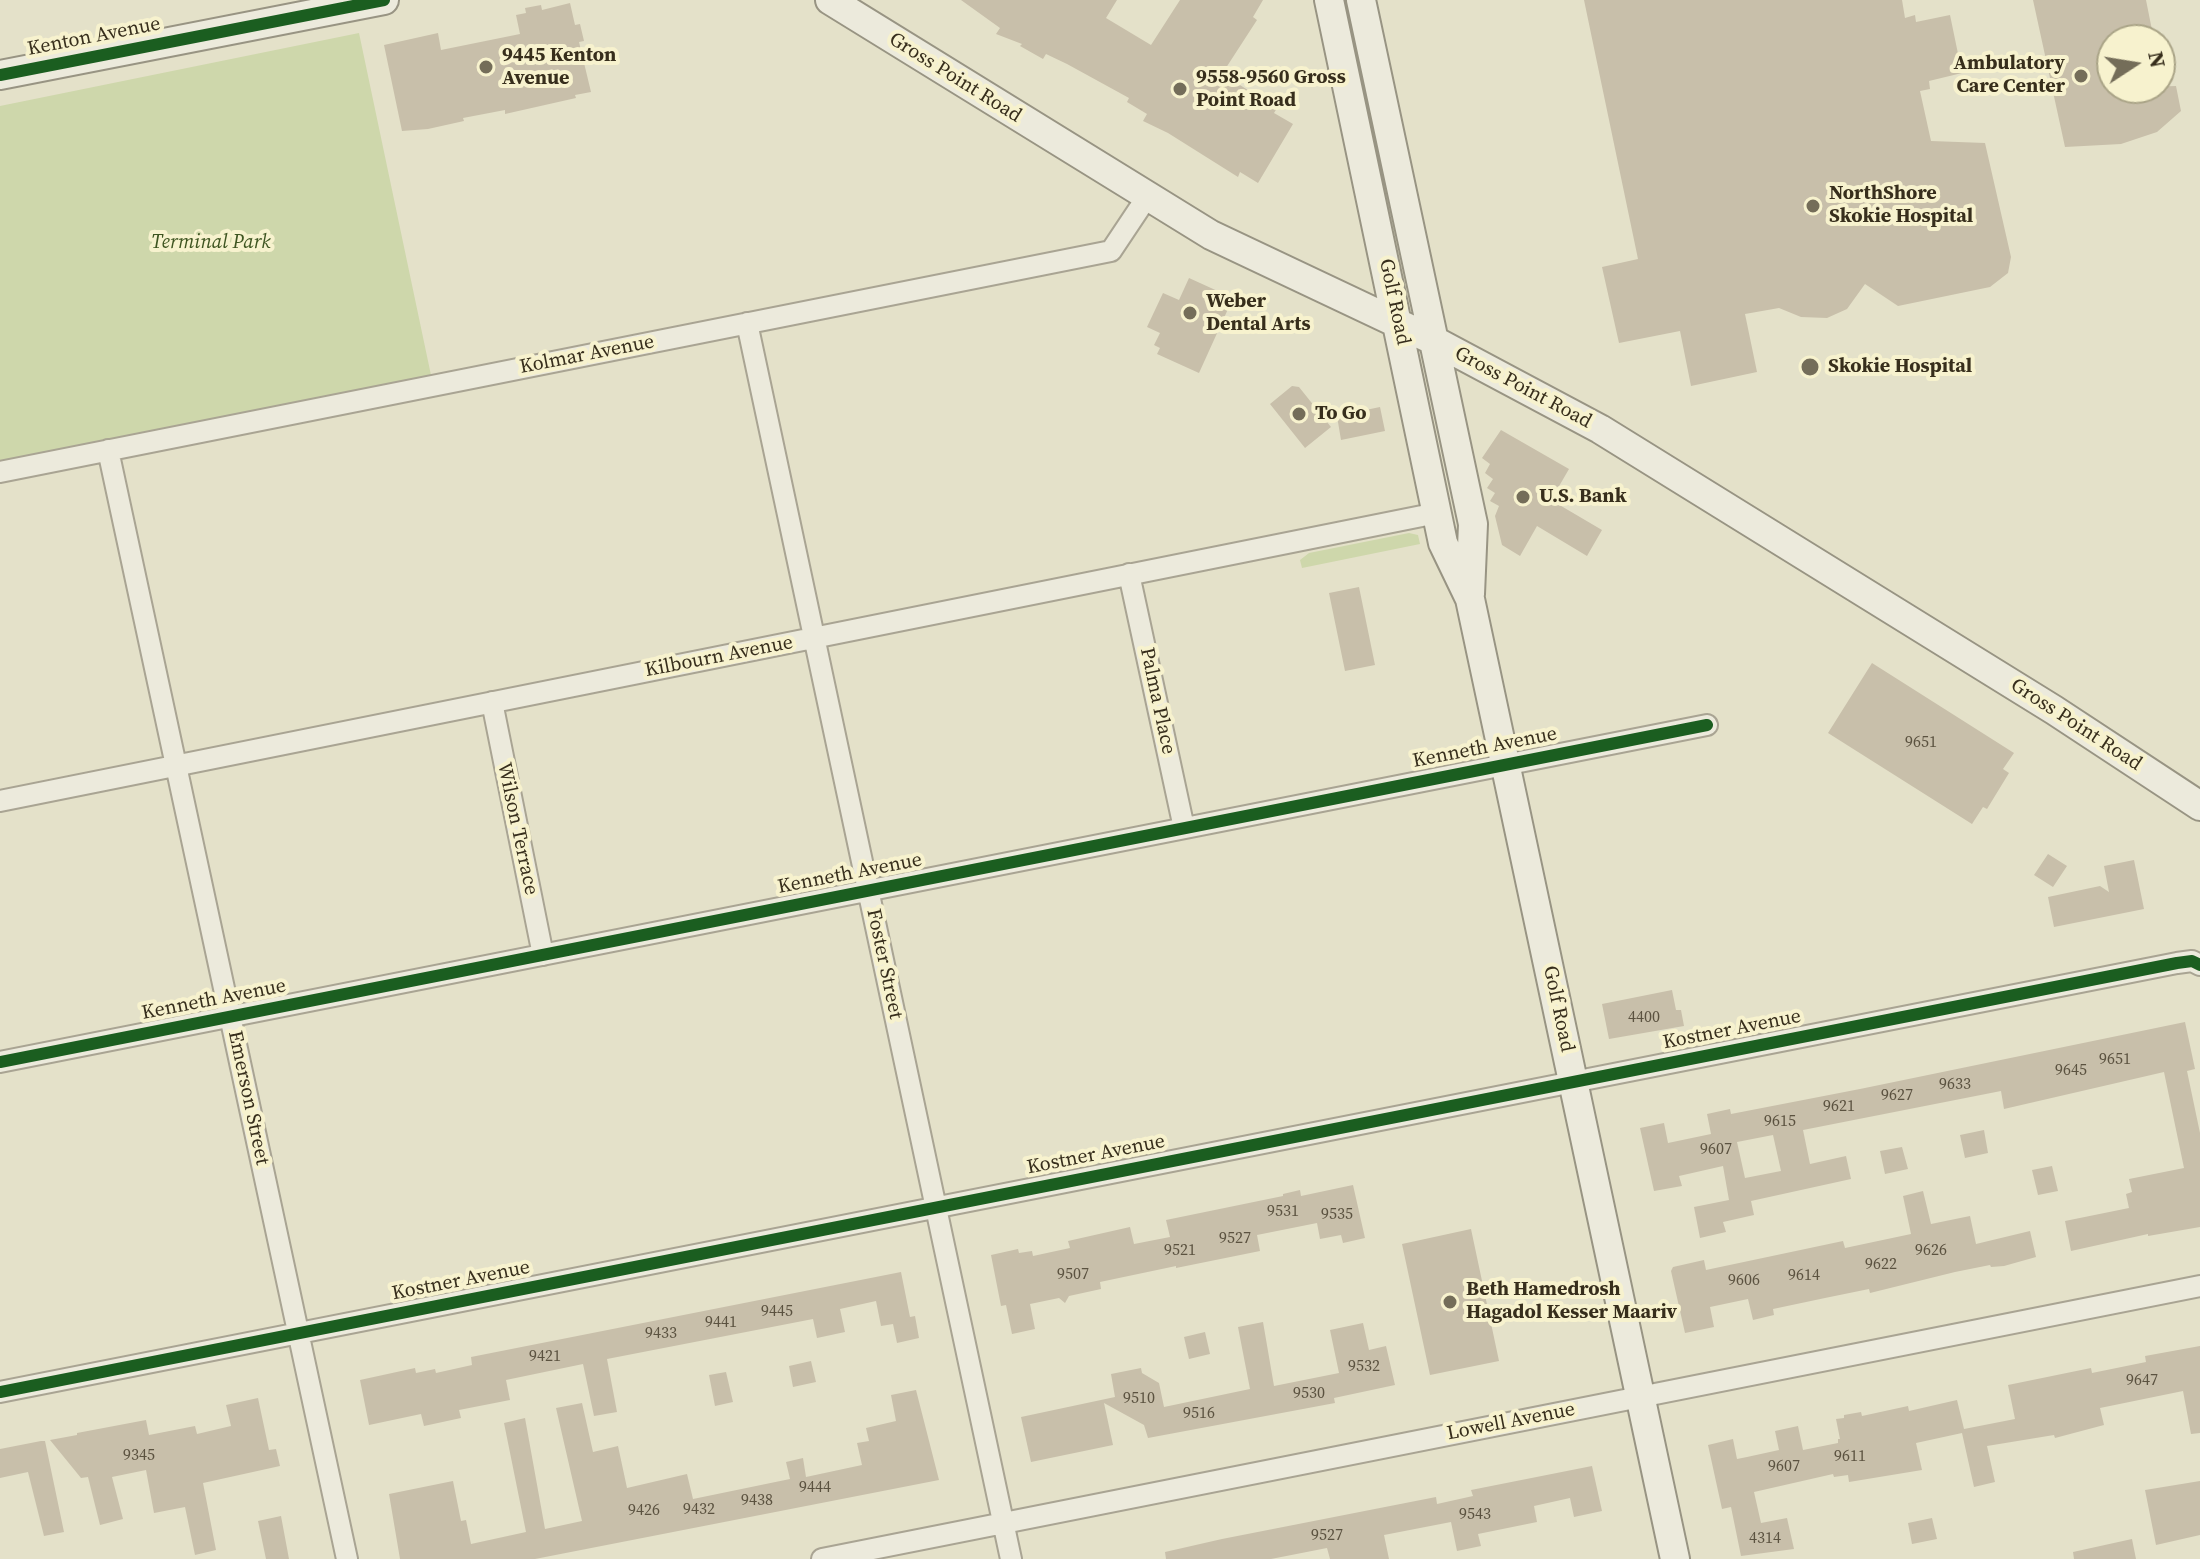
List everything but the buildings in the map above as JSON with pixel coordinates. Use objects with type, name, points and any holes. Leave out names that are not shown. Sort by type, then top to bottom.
[{"type":"main road","name":"Kenton Avenue","points":[[0,75],[384,0]]},
{"type":"main road","name":"Gross Point Road","points":[[830,0],[1211,235],[1433,340],[1616,438],[2041,702],[2200,806]]},
{"type":"main road","name":"Golf Road","points":[[1329,0],[1443,543],[1470,599],[1675,1559]]},
{"type":"main road","name":"Golf Road","points":[[1361,0],[1473,524],[1470,599]]},
{"type":"street","name":"Kolmar Avenue","points":[[0,472],[1111,251],[1147,197]]},
{"type":"street","name":"Foster Street","points":[[747,323],[1011,1559]]},
{"type":"street","name":"Emerson Street","points":[[108,450],[347,1559]]},
{"type":"street","name":"Kilbourn Avenue","points":[[0,801],[1437,513]]},
{"type":"street","name":"Palma Place","points":[[1129,574],[1184,828]]},
{"type":"street","name":"Wilson Terrace","points":[[492,702],[543,955]]},
{"type":"street","name":"Kenneth Avenue","points":[[0,1062],[1707,725]]},
{"type":"street","name":"Kostner Avenue","points":[[0,1392],[2177,963],[2192,961],[2200,965]]},
{"type":"street","name":"Lowell Avenue","points":[[822,1559],[2200,1286]]},
{"type":"green space","name":"Terminal Park","points":[[359,33],[432,380],[0,463],[0,106]]},
{"type":"green space","points":[[1409,533],[1418,535],[1420,544],[1302,568],[1300,560],[1309,553]]},
{"type":"cycle path","points":[[0,75],[384,0]]},
{"type":"cycle path","points":[[0,1062],[1707,725]]},
{"type":"cycle path","points":[[0,1392],[2177,963],[2192,961],[2200,965]]},
{"type":"place","name":"9445 Kenton Avenue","points":[[486,67]]},
{"type":"place","name":"Ambulatory Care Center","points":[[2081,76]]},
{"type":"place","name":"9558-9560 Gross Point Road","points":[[1180,89]]},
{"type":"place","name":"NorthShore Skokie Hospital","points":[[1813,206]]},
{"type":"place","name":"Weber Dental Arts","points":[[1190,313]]},
{"type":"place","name":"Skokie Hospital","points":[[1810,367]]},
{"type":"place","name":"To Go","points":[[1299,414]]},
{"type":"place","name":"U.S. Bank","points":[[1523,497]]},
{"type":"place","name":"Beth Hamedrosh Hagadol Kesser Maariv","points":[[1450,1302]]}]
